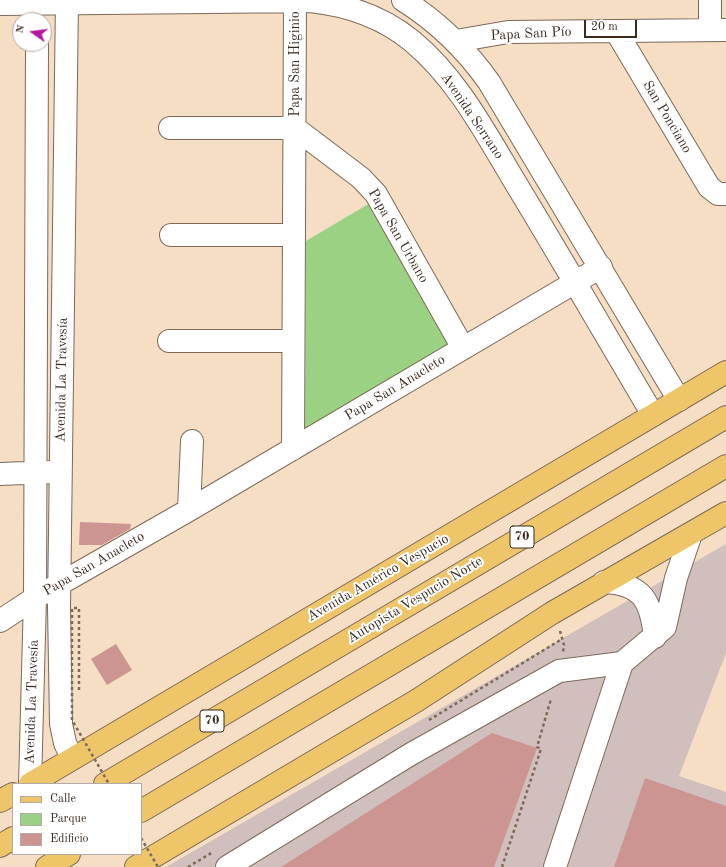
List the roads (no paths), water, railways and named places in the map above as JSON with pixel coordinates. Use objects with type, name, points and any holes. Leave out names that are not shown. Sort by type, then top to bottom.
[{"type":"main road","name":"Avenida Américo Vespucio","points":[[32,783],[726,372]]},
{"type":"main road","name":"Autopista Vespucio Norte","points":[[107,783],[726,417]]},
{"type":"main road","points":[[142,810],[726,466]]},
{"type":"main road","points":[[136,867],[416,701],[552,612],[726,514]]},
{"type":"main road","points":[[0,801],[12,795]]},
{"type":"main road","points":[[0,846],[12,839]]},
{"type":"main road","points":[[47,867],[67,855]]},
{"type":"street","name":"Avenida Serrano","points":[[0,4],[37,8],[67,2],[295,0],[328,3],[364,13],[397,30],[430,57],[469,105],[576,282],[653,415]]},
{"type":"street","name":"Papa San Higinio","points":[[293,448],[295,0]]},
{"type":"street","points":[[403,0],[439,25],[456,41],[490,82],[680,400]]},
{"type":"street","points":[[710,0],[718,30]]},
{"type":"street","name":"Avenida La Travesía","points":[[67,2],[59,585],[61,724],[65,743],[72,758]]},
{"type":"street","name":"Papa San Pío","points":[[456,41],[508,32],[718,30]]},
{"type":"street","name":"San Ponciano","points":[[616,31],[709,186],[718,194],[726,194]]},
{"type":"street","name":"Avenida La Travesía","points":[[30,783],[35,598],[37,52]]},
{"type":"street","name":"Papa San Higinio","points":[[170,128],[295,128]]},
{"type":"street","name":"Papa San Urbano","points":[[295,128],[349,168],[368,184],[376,194],[463,348]]},
{"type":"street","points":[[171,235],[294,235]]},
{"type":"street","name":"Papa San Anacleto","points":[[0,621],[35,598],[189,510],[601,267]]},
{"type":"street","points":[[169,341],[293,342]]},
{"type":"street","points":[[189,510],[192,441]]},
{"type":"street","points":[[0,474],[61,472]]},
{"type":"street","points":[[227,867],[411,754],[559,671],[622,663],[655,637],[665,627],[676,578],[691,534]]},
{"type":"street","points":[[604,582],[622,583],[642,595],[652,614],[655,637]]},
{"type":"street","points":[[555,867],[622,663]]}]
